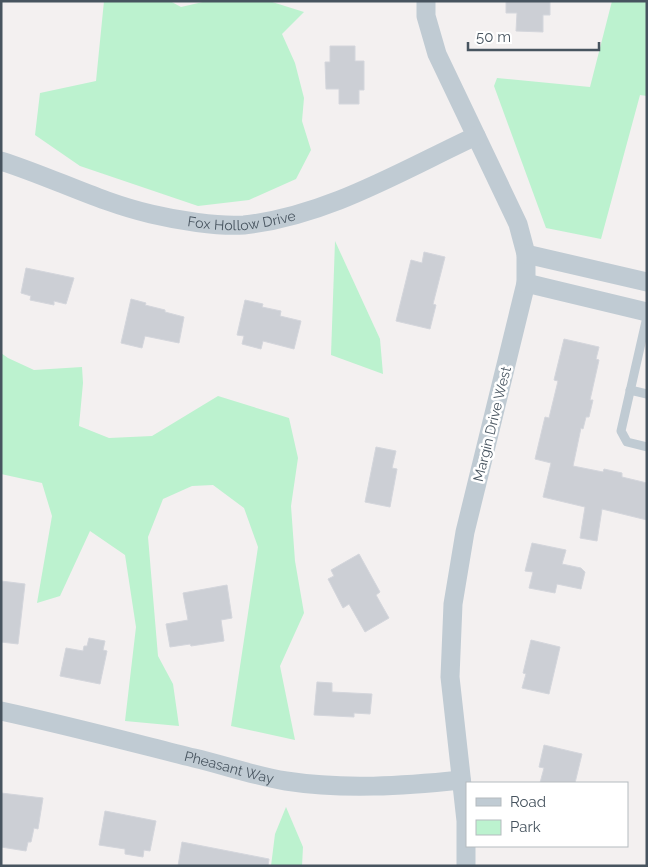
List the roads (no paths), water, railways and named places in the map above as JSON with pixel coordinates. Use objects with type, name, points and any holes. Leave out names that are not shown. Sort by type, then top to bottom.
[{"type":"street","name":"Margin Drive West","points":[[426,1],[426,16],[437,54],[518,224],[526,254],[526,283],[465,532],[453,604],[450,677],[466,821],[466,866]]},
{"type":"street","name":"Fox Hollow Drive","points":[[1,161],[32,170],[94,196],[150,214],[197,223],[243,225],[295,216],[337,202],[476,136]]},
{"type":"street","points":[[526,254],[647,282]]},
{"type":"street","points":[[526,283],[647,312]]},
{"type":"street","name":"Pheasant Way","points":[[1,711],[62,724],[285,781],[325,785],[406,786],[460,780]]},
{"type":"lane","points":[[647,317],[621,432],[627,442],[647,447]]},
{"type":"lane","points":[[630,390],[647,394]]}]
